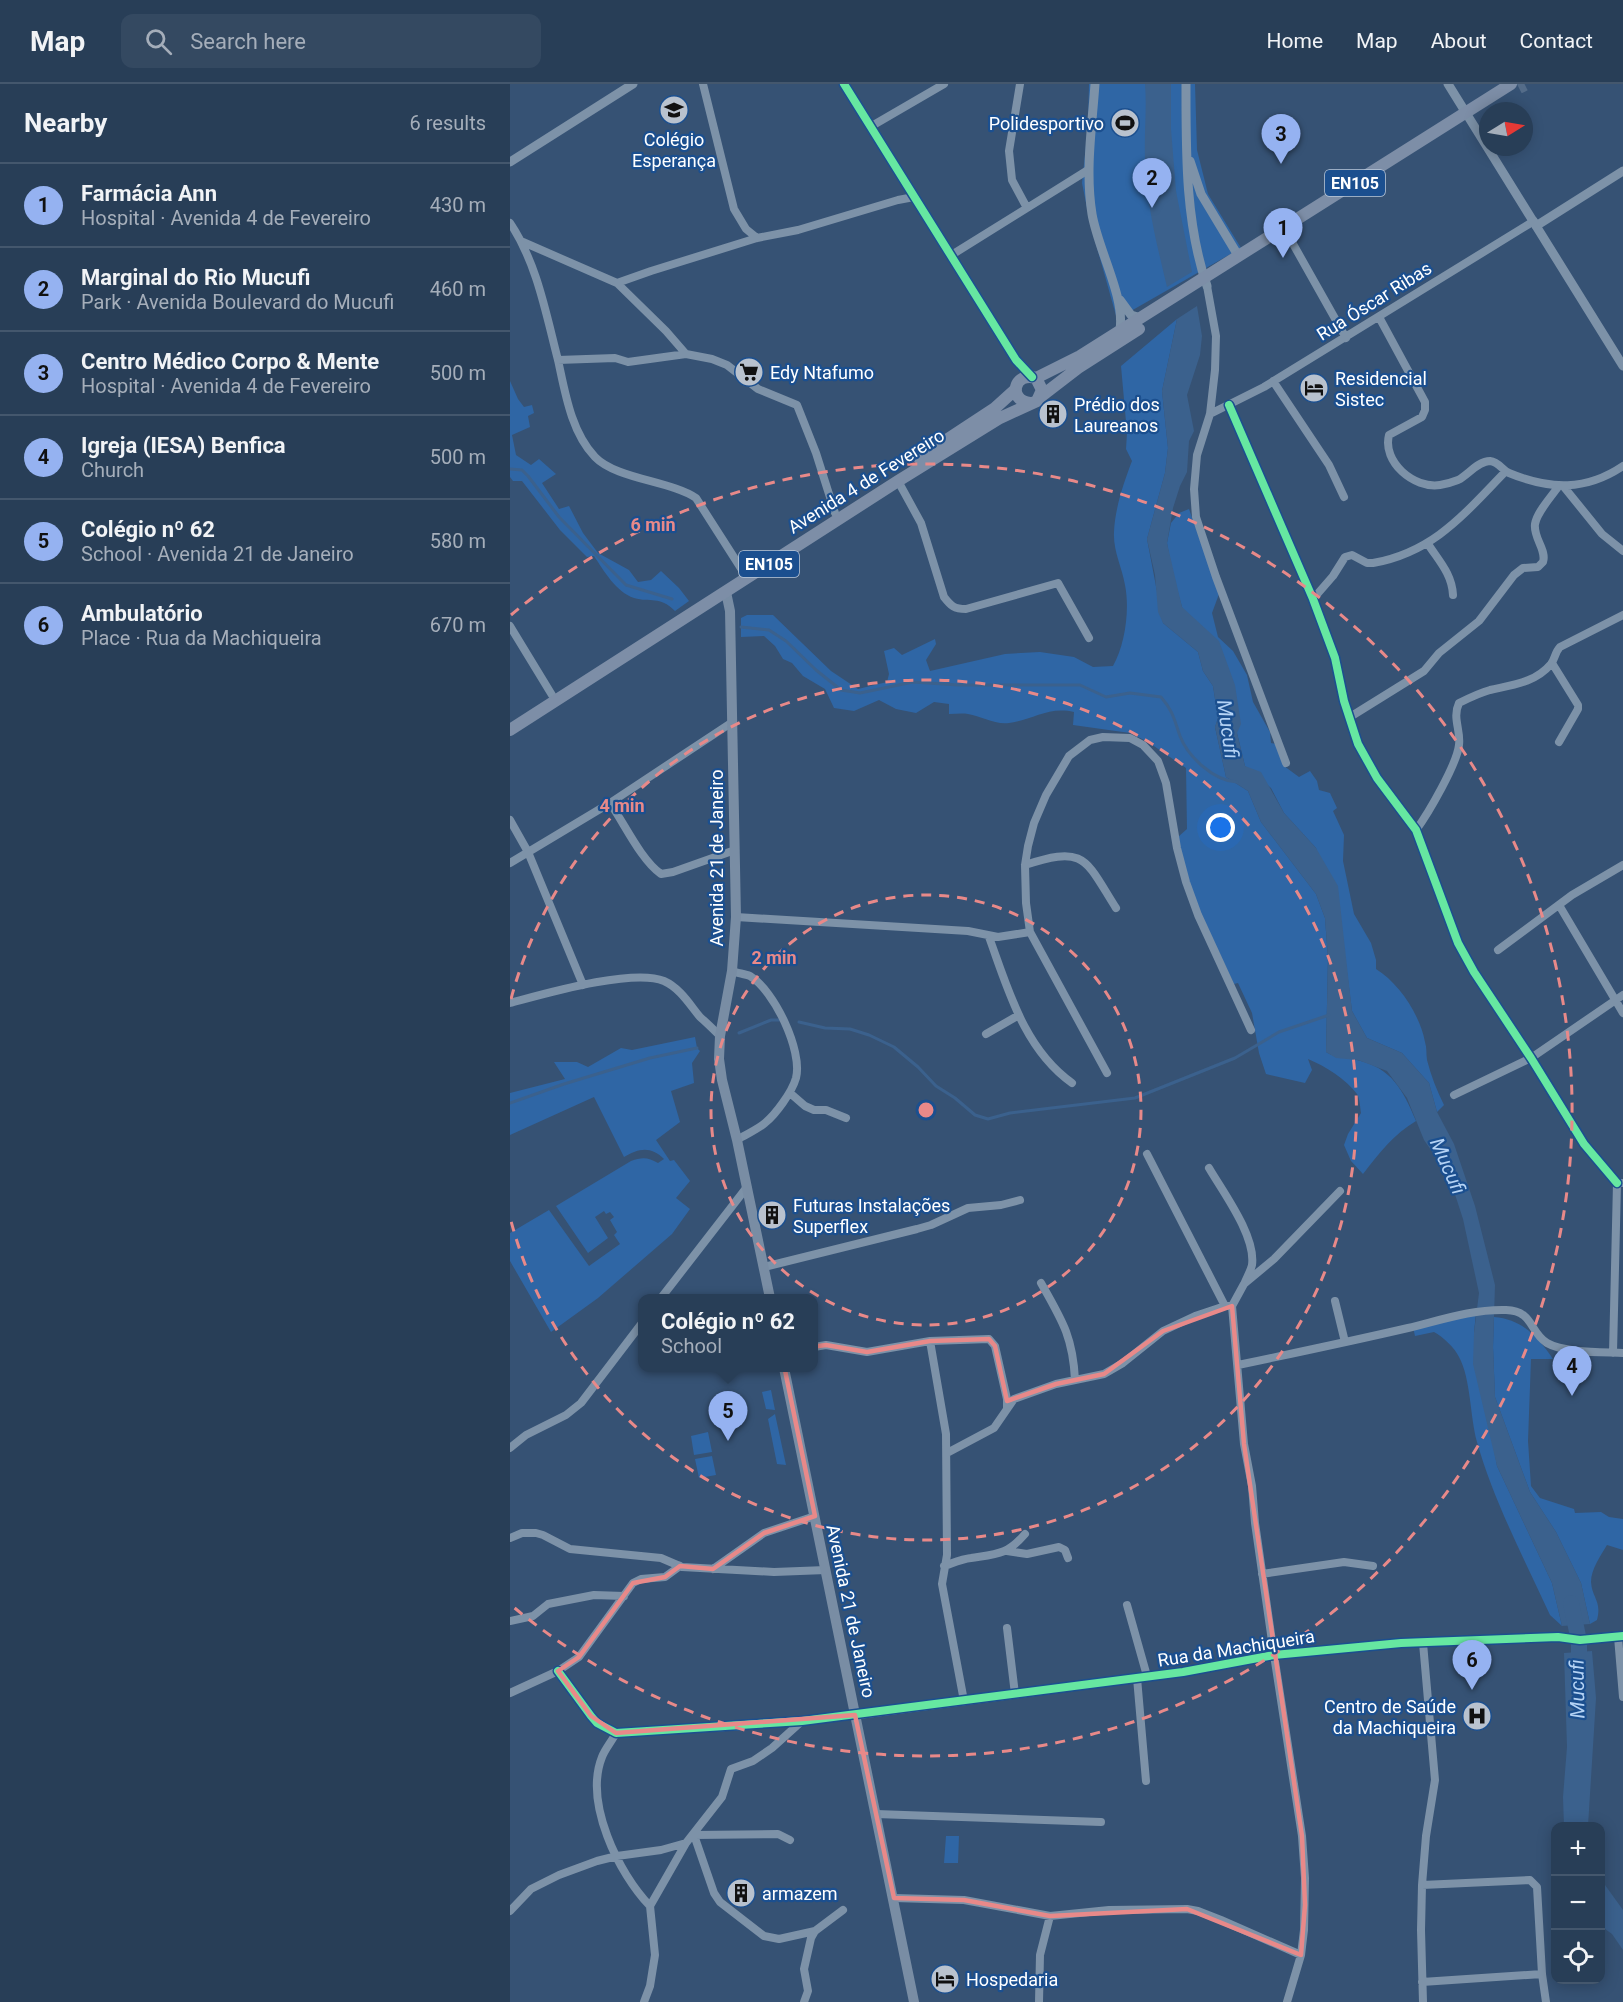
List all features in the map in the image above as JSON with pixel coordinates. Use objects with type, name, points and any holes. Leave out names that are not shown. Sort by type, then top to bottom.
[{"type":"main road","points":[[844,84],[1016,360],[1034,377],[1042,390],[1035,400],[1022,401],[1016,394],[1016,360]]},
{"type":"main road","name":"Avenida 4 de Fevereiro","points":[[510,730],[898,481],[1035,400],[1168,306],[1288,235],[1515,86]]},
{"type":"main road","name":"Avenida 4 de Fevereiro","points":[[1203,284],[1239,257],[1468,116]]},
{"type":"main road","name":"Avenida 4 de Fevereiro","points":[[510,722],[744,573],[995,408],[1021,379],[1034,377],[1066,364],[1141,318],[1168,306]]},
{"type":"main road","name":"Avenida 21 de Janeiro","points":[[726,592],[730,611],[736,917],[732,971],[720,1036],[719,1059],[769,1294]]},
{"type":"main road","name":"Avenida 21 de Janeiro","points":[[785,1372],[914,2002]]},
{"type":"street","points":[[510,162],[633,84]]},
{"type":"street","points":[[703,84],[735,209],[746,229],[757,238]]},
{"type":"street","points":[[870,127],[944,84]]},
{"type":"street","points":[[1020,84],[1009,151],[1012,180],[1027,208]]},
{"type":"street","points":[[1095,84],[1088,170],[1092,215],[1120,310],[1120,330]]},
{"type":"street","points":[[1186,84],[1186,148],[1190,202],[1203,284],[1216,336],[1210,414],[1197,454],[1194,489],[1196,516],[1216,577],[1286,763]]},
{"type":"street","points":[[1448,84],[1623,366]]},
{"type":"street","points":[[1186,148],[1201,194],[1239,257]]},
{"type":"street","points":[[951,256],[1088,170]]},
{"type":"street","name":"Rua Óscar Ribas","points":[[1210,414],[1274,381],[1623,171]]},
{"type":"street","points":[[617,283],[757,238],[798,230],[914,197]]},
{"type":"street","points":[[510,223],[523,242],[532,266],[566,398],[579,434],[595,457],[605,465],[655,484],[689,493],[696,498],[744,573]]},
{"type":"street","points":[[1288,235],[1346,338]]},
{"type":"street","points":[[523,242],[617,283],[686,354]]},
{"type":"street","points":[[1114,288],[1124,309],[1131,315],[1141,318]]},
{"type":"street","points":[[1379,316],[1425,402],[1422,417],[1389,435],[1386,445],[1390,458],[1412,479],[1438,485],[1458,480],[1484,462],[1491,461],[1498,464],[1505,472],[1526,480],[1562,487],[1599,479],[1623,466]]},
{"type":"street","points":[[558,360],[615,358],[628,362],[686,354],[728,365],[758,388],[797,405],[836,513]]},
{"type":"street","points":[[1274,381],[1329,465],[1344,497]]},
{"type":"street","points":[[1229,405],[1335,658],[1358,744],[1377,778],[1416,830],[1458,943],[1474,972],[1584,1144],[1620,1183],[1613,1353]]},
{"type":"street","points":[[1312,599],[1349,554],[1373,563],[1428,544],[1455,523],[1505,472]]},
{"type":"street","points":[[898,481],[921,523],[944,597],[951,606],[966,609],[1058,582],[1089,638]]},
{"type":"street","points":[[1562,487],[1602,534],[1623,551]]},
{"type":"street","points":[[1350,717],[1424,671],[1439,653],[1479,621],[1514,576],[1523,568],[1538,567],[1543,562],[1544,554],[1534,526],[1562,487]]},
{"type":"street","points":[[1428,544],[1450,575],[1453,582],[1453,595]]},
{"type":"street","points":[[1416,830],[1428,813],[1454,762],[1459,745],[1455,711],[1459,703],[1489,691],[1512,687],[1528,681],[1552,663],[1556,651],[1560,648],[1623,615]]},
{"type":"street","points":[[510,626],[552,695]]},
{"type":"street","points":[[1552,663],[1578,705],[1578,709],[1559,742]]},
{"type":"street","points":[[510,863],[610,803],[731,723]]},
{"type":"street","points":[[1107,1073],[1030,932],[1026,903],[1026,865],[1034,823],[1046,795],[1069,756],[1090,740],[1103,737],[1130,738],[1143,745],[1158,761],[1167,783],[1177,848],[1198,915],[1251,1030]]},
{"type":"street","points":[[610,803],[642,851],[656,870],[662,874],[735,850]]},
{"type":"street","points":[[510,820],[528,852],[583,985]]},
{"type":"street","points":[[1026,865],[1054,856],[1065,855],[1078,858],[1090,866],[1116,908]]},
{"type":"street","points":[[1498,950],[1559,905],[1613,869],[1623,865]]},
{"type":"street","points":[[1559,905],[1623,1013]]},
{"type":"street","points":[[736,917],[968,931],[989,937],[1030,932]]},
{"type":"street","points":[[989,937],[1019,1015],[1045,1060],[1072,1083]]},
{"type":"street","points":[[732,971],[750,977],[771,999],[782,1016],[795,1056],[796,1076],[790,1093],[765,1123],[737,1140]]},
{"type":"street","points":[[510,1003],[583,985],[653,978],[666,981],[676,988],[720,1036]]},
{"type":"street","points":[[1454,1095],[1531,1058],[1623,995]]},
{"type":"street","points":[[986,1034],[1019,1015]]},
{"type":"street","points":[[790,1093],[805,1106],[814,1110],[826,1110],[846,1118]]},
{"type":"street","points":[[1147,1155],[1228,1306],[1238,1365],[1244,1444],[1302,1836],[1305,1905],[1300,1955],[1287,2002]]},
{"type":"street","points":[[947,1453],[994,1428],[1014,1399],[1056,1384],[1104,1374],[1123,1363],[1163,1331],[1195,1316],[1228,1306],[1244,1284],[1252,1265],[1251,1247],[1209,1168]]},
{"type":"street","points":[[665,1294],[747,1187]]},
{"type":"street","points":[[1244,1284],[1274,1259],[1340,1191]]},
{"type":"street","points":[[764,1267],[931,1225],[968,1208],[1001,1205],[1020,1200]]},
{"type":"street","points":[[1041,1283],[1068,1333],[1074,1359],[1075,1380]]},
{"type":"street","points":[[1335,1301],[1345,1342]]},
{"type":"street","points":[[1238,1365],[1413,1327],[1463,1313],[1505,1310],[1519,1312],[1530,1321],[1544,1341],[1556,1347],[1623,1353]]},
{"type":"street","points":[[510,1448],[526,1435],[566,1415],[581,1403],[638,1328]]},
{"type":"street","points":[[818,1347],[833,1346],[867,1352],[930,1341],[988,1339],[995,1346],[1007,1399],[1007,1410]]},
{"type":"street","points":[[930,1341],[946,1434],[947,1453],[947,1556],[942,1584],[964,1701]]},
{"type":"street","points":[[713,1569],[764,1533],[815,1516]]},
{"type":"street","points":[[510,1538],[522,1533],[536,1533],[570,1549],[660,1558],[680,1566],[774,1572],[826,1570]]},
{"type":"street","points":[[944,1566],[969,1558],[993,1556],[1006,1551],[1025,1534]]},
{"type":"street","points":[[1006,1551],[1027,1554],[1059,1547],[1065,1550],[1068,1558]]},
{"type":"street","points":[[1262,1574],[1344,1562],[1373,1566]]},
{"type":"street","points":[[510,1692],[558,1671],[579,1656],[633,1583],[641,1579],[664,1576],[680,1566]]},
{"type":"street","points":[[510,1622],[533,1616],[548,1604],[594,1595],[624,1596]]},
{"type":"street","points":[[1127,1605],[1142,1677],[1146,1781]]},
{"type":"street","points":[[1007,1628],[1016,1694]]},
{"type":"street","name":"Rua da Machiqueira","points":[[855,1715],[1142,1677],[1274,1655],[1341,1648],[1558,1637],[1580,1640],[1620,1637]]},
{"type":"street","points":[[1620,1637],[1623,1697]]},
{"type":"street","points":[[1423,1643],[1435,1780],[1426,1836],[1422,1885],[1424,2002]]},
{"type":"street","points":[[558,1671],[597,1723],[616,1733],[802,1721],[855,1715]]},
{"type":"street","points":[[644,2002],[650,1986],[655,1955],[650,1906],[686,1843],[722,1797],[731,1769],[753,1761],[772,1748],[802,1721]]},
{"type":"street","points":[[616,1733],[602,1756],[597,1791],[598,1807],[603,1825],[617,1856],[635,1890],[650,1906]]},
{"type":"street","points":[[876,1814],[1101,1822]]},
{"type":"street","points":[[694,1835],[778,1834],[790,1840]]},
{"type":"street","points":[[694,1835],[706,1872],[720,1902],[764,1936],[772,1939],[815,1931]]},
{"type":"street","points":[[510,1911],[531,1889],[560,1875],[597,1861],[661,1850],[686,1843]]},
{"type":"street","points":[[1422,1885],[1530,1880],[1534,1882],[1537,1887],[1542,1974],[1546,2002]]},
{"type":"street","points":[[894,1898],[964,1900],[1050,1916],[1109,1910],[1187,1909],[1198,1911],[1300,1955]]},
{"type":"street","points":[[804,2002],[808,1991],[804,1969],[811,1938],[815,1931],[843,1910]]},
{"type":"street","points":[[1039,2002],[1040,1955],[1050,1916]]},
{"type":"street","points":[[1422,1982],[1542,1974]]},
{"type":"highlighted area","points":[[1232,1306],[1244,1444],[1302,1836],[1305,1905],[1301,1955],[1187,1909],[1050,1916],[964,1900],[894,1898],[855,1715],[616,1733],[591,1716],[558,1671],[579,1657],[633,1583],[665,1577],[680,1566],[713,1569],[764,1533],[815,1516],[781,1351],[826,1345],[867,1352],[930,1341],[989,1339],[995,1346],[1007,1401],[1056,1384],[1104,1374],[1163,1331]]},
{"type":"shaded area","points":[[1089,84],[1195,84],[1197,150],[1208,194],[1241,248],[1117,319],[1090,223],[1082,183],[1088,126]]},
{"type":"shaded area","points":[[1177,319],[1162,391],[1168,448],[1165,473],[1147,539],[1163,623],[1198,652],[1203,671],[1213,686],[1218,718],[1215,727],[1226,777],[1248,791],[1261,822],[1316,894],[1325,918],[1328,958],[1326,1052],[1337,1057],[1369,1064],[1388,1075],[1401,1090],[1416,1121],[1381,1151],[1363,1174],[1351,1161],[1344,1145],[1361,1113],[1358,1096],[1352,1088],[1335,1074],[1308,1059],[1312,1070],[1305,1083],[1266,1074],[1259,1053],[1252,1013],[1238,983],[1234,984],[1186,882],[1178,837],[1187,829],[1186,768],[1148,742],[1130,733],[1073,725],[1074,712],[1056,711],[1004,723],[968,714],[949,714],[949,704],[934,702],[916,713],[896,709],[879,700],[854,711],[834,708],[825,689],[803,676],[792,663],[783,659],[775,646],[764,636],[741,637],[741,618],[747,615],[773,615],[831,671],[858,689],[887,682],[889,674],[884,651],[894,648],[902,655],[935,639],[936,644],[926,660],[930,671],[1005,654],[1040,652],[1074,657],[1093,667],[1113,666],[1121,648],[1127,616],[1125,585],[1115,546],[1114,532],[1120,495],[1132,461],[1126,449],[1127,433],[1121,366]]},
{"type":"shaded area","points":[[510,381],[524,407],[532,405],[534,413],[528,416],[530,427],[512,435],[516,455],[531,465],[539,459],[556,474],[542,483],[559,509],[569,506],[583,533],[598,553],[629,570],[638,582],[651,580],[661,571],[689,601],[675,611],[659,601],[634,598],[622,591],[594,556],[587,557],[560,530],[522,481],[513,481],[510,477]]},
{"type":"shaded area","points":[[1189,509],[1219,594],[1212,613],[1218,637],[1233,651],[1247,675],[1253,702],[1270,732],[1271,743],[1276,744],[1284,766],[1299,777],[1310,771],[1317,781],[1319,790],[1330,793],[1337,808],[1333,811],[1344,835],[1343,861],[1354,914],[1371,943],[1376,969],[1400,991],[1418,1021],[1426,1044],[1430,1072],[1444,1105],[1437,1112],[1429,1083],[1402,1053],[1367,1038],[1352,1011],[1341,925],[1316,848],[1284,813],[1271,788],[1245,766],[1237,733],[1182,607],[1173,575],[1167,543],[1171,523],[1179,513]]},
{"type":"shaded area","points":[[695,1037],[697,1048],[700,1051],[692,1063],[694,1083],[671,1091],[680,1122],[656,1140],[670,1161],[674,1160],[690,1181],[676,1198],[690,1209],[672,1234],[598,1298],[551,1332],[510,1261],[510,1233],[549,1210],[589,1266],[620,1244],[614,1235],[617,1232],[610,1220],[614,1217],[610,1212],[606,1214],[604,1211],[595,1217],[608,1238],[588,1253],[556,1206],[631,1161],[645,1158],[658,1163],[664,1159],[650,1150],[635,1152],[624,1157],[594,1097],[510,1135],[510,1093],[565,1079],[554,1062],[577,1062],[588,1067],[621,1048],[632,1050]]},
{"type":"shaded area","points":[[1476,1312],[1474,1333],[1497,1466],[1552,1583],[1562,1626],[1550,1615],[1492,1486],[1477,1442],[1466,1376],[1459,1357],[1448,1343],[1434,1332],[1415,1336],[1413,1327]]},
{"type":"shaded area","points":[[1494,1317],[1504,1318],[1521,1325],[1541,1343],[1553,1359],[1531,1359],[1528,1441],[1531,1486],[1540,1498],[1574,1509],[1575,1513],[1601,1512],[1609,1517],[1623,1519],[1623,1550],[1607,1545],[1593,1572],[1591,1582],[1598,1604],[1598,1614],[1597,1620],[1590,1624],[1581,1583],[1556,1532],[1530,1492],[1495,1397]]},
{"type":"shaded area","points":[[771,1390],[775,1410],[766,1409],[762,1392]]},
{"type":"shaded area","points":[[775,1414],[786,1465],[777,1464],[768,1419]]},
{"type":"shaded area","points":[[708,1432],[712,1452],[694,1455],[691,1436]]},
{"type":"shaded area","points":[[712,1456],[716,1475],[699,1478],[695,1459]]},
{"type":"shaded area","points":[[946,1836],[959,1836],[958,1863],[944,1863]]},
{"type":"water","points":[[1145,84],[1171,84],[1171,129],[1176,191],[1192,272],[1167,287],[1147,191]]},
{"type":"water","points":[[1197,306],[1202,336],[1200,355],[1187,395],[1194,431],[1189,441],[1187,472],[1173,508],[1167,543],[1182,607],[1219,641],[1235,685],[1241,724],[1237,733],[1245,766],[1261,772],[1284,813],[1316,848],[1338,886],[1352,1011],[1367,1038],[1402,1053],[1429,1083],[1437,1112],[1454,1144],[1475,1206],[1495,1285],[1493,1347],[1495,1397],[1530,1492],[1556,1532],[1581,1583],[1590,1624],[1562,1626],[1552,1583],[1497,1466],[1473,1364],[1479,1293],[1463,1219],[1449,1176],[1424,1140],[1407,1098],[1387,1071],[1358,1060],[1336,1058],[1326,1052],[1328,958],[1325,918],[1316,894],[1261,822],[1248,791],[1226,777],[1215,727],[1218,718],[1213,686],[1203,671],[1198,652],[1163,623],[1158,612],[1155,575],[1147,539],[1165,473],[1168,448],[1162,391],[1177,319]]},
{"type":"water","points":[[1592,1651],[1596,1698],[1588,1822],[1564,1822],[1563,1797],[1567,1747],[1564,1653]]},
{"type":"water","points":[[1605,1885],[1623,1910],[1623,1950],[1612,1934],[1605,1929]]},
{"type":"waterway","points":[[510,469],[522,470],[559,517],[626,585],[672,599]]},
{"type":"waterway","points":[[741,627],[769,630],[786,641],[841,690],[860,693],[913,682],[958,685],[1080,685],[1106,697],[1130,693],[1161,697],[1171,711],[1180,736],[1195,760],[1211,773],[1228,781],[1237,782]]},
{"type":"waterway","points":[[799,1022],[825,1028],[850,1029],[894,1047],[936,1086],[975,1115],[988,1119],[1010,1113],[1135,1098],[1235,1058],[1279,1032],[1329,1015]]},
{"type":"waterway","points":[[739,1033],[771,1020],[780,1020]]},
{"type":"waterway","points":[[510,1103],[650,1058],[697,1048]]},
{"type":"waterway","name":"Mucufi","points":[[1571,1603],[1579,1641],[1579,1673]]},
{"type":"tunnel","points":[[1519,88],[1525,85]]},
{"type":"cycle path","points":[[844,84],[1016,360],[1032,377]]},
{"type":"cycle path","points":[[1229,405],[1313,599],[1335,658],[1344,701],[1358,744],[1377,778],[1416,830],[1458,943],[1474,972],[1584,1144],[1617,1183]]},
{"type":"cycle path","points":[[558,1671],[597,1723],[616,1733],[802,1721],[1183,1672],[1274,1655],[1401,1643],[1558,1637],[1580,1640],[1623,1636]]},
{"type":"place","name":"Colégio Esperança","points":[[674,110]]},
{"type":"place","name":"Polidesportivo","points":[[1125,123]]},
{"type":"place","name":"Centro Médico Corpo & Mente","points":[[1281,164]]},
{"type":"place","name":"Marginal do Rio Mucufi","points":[[1152,208]]},
{"type":"place","name":"Farmácia Ann","points":[[1283,258]]},
{"type":"place","name":"Edy Ntafumo","points":[[749,372]]},
{"type":"place","name":"Residencial Sistec","points":[[1314,388]]},
{"type":"place","name":"Prédio dos Laureanos","points":[[1053,414]]},
{"type":"place","name":"Futuras Instalações Superflex","points":[[772,1215]]},
{"type":"place","name":"Igreja (IESA) Benfica","points":[[1572,1396]]},
{"type":"place","name":"Colégio nº 62","points":[[728,1441]]},
{"type":"place","name":"Ambulatório","points":[[1472,1690]]},
{"type":"place","name":"Centro de Saúde da Machiqueira","points":[[1477,1716]]},
{"type":"place","name":"armazem","points":[[741,1893]]},
{"type":"place","name":"Hospedaria","points":[[945,1979]]}]
